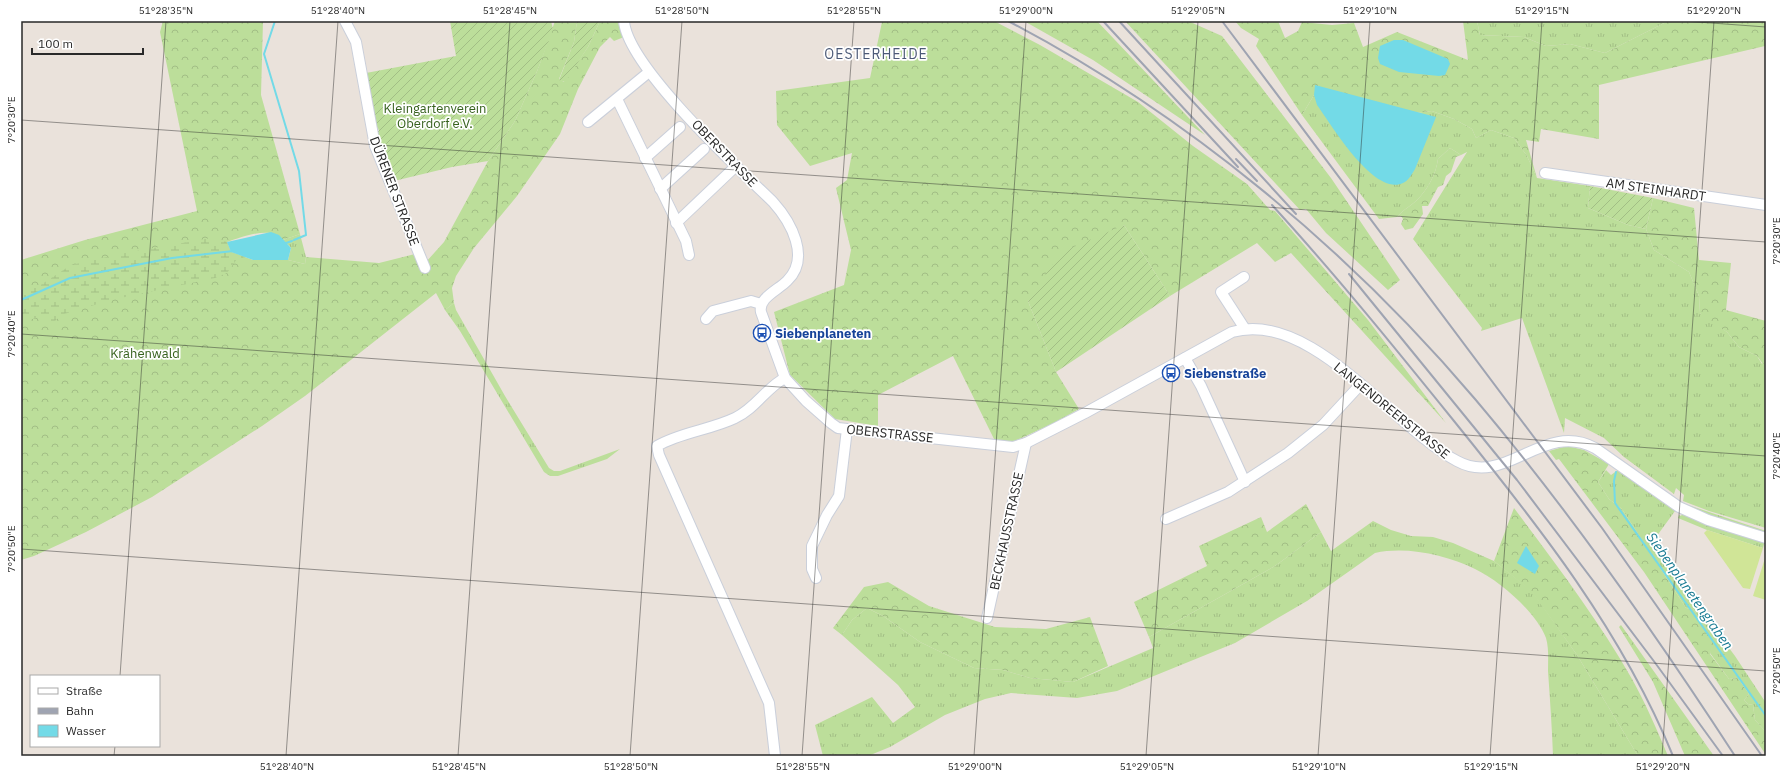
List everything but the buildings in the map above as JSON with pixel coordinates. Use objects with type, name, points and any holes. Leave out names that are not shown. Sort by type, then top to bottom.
[{"type":"street","name":"DÜRENER STRASSE","points":[[344,21],[356,42],[375,146],[425,268]]},
{"type":"street","name":"OBERSTRASSE","points":[[624,21],[635,50],[684,123],[736,166],[785,215],[796,240],[797,262],[794,271],[788,280],[761,304],[761,312],[785,378],[830,423],[838,428],[1000,446],[1013,446],[1026,443],[1085,413]]},
{"type":"street","points":[[588,122],[649,72]]},
{"type":"street","points":[[616,99],[686,242],[689,255]]},
{"type":"street","points":[[645,158],[684,123]]},
{"type":"street","points":[[660,189],[704,149]]},
{"type":"street","points":[[676,223],[736,166]]},
{"type":"street","name":"AM STEINHARDT","points":[[1545,173],[1766,205]]},
{"type":"street","points":[[1244,277],[1221,292],[1245,329]]},
{"type":"street","points":[[706,319],[712,311],[750,301],[761,304]]},
{"type":"street","name":"LANGENDREERSTRASSE","points":[[1085,413],[1232,332],[1245,329],[1264,329],[1278,332],[1303,342],[1326,357],[1420,435],[1459,462],[1487,468],[1501,464],[1555,442],[1568,440],[1581,441],[1595,448],[1680,507],[1708,520],[1766,538]]},
{"type":"street","points":[[1185,358],[1201,386],[1245,482]]},
{"type":"street","points":[[775,756],[769,703],[658,455],[657,446],[670,439],[699,432],[735,418],[746,411],[785,378]]},
{"type":"street","points":[[1166,519],[1228,492],[1288,454],[1323,425],[1360,385]]},
{"type":"street","points":[[816,578],[812,569],[812,546],[827,515],[839,496],[847,429]]},
{"type":"street","name":"BECKHAUSSTRASSE","points":[[987,618],[1026,443]]},
{"type":"green space","name":"Krähenwald","points":[[163,21],[263,21],[261,95],[300,234],[283,240],[272,233],[264,233],[241,237],[227,242],[231,252],[253,260],[288,260],[305,264],[306,257],[379,263],[415,254],[426,262],[444,242],[488,161],[515,121],[538,69],[555,21],[577,21],[574,42],[559,79],[564,82],[588,47],[600,21],[617,21],[624,37],[614,41],[610,37],[600,47],[578,89],[560,134],[517,196],[474,248],[456,276],[452,288],[454,303],[445,310],[436,293],[305,396],[262,426],[152,497],[86,532],[34,556],[21,560],[21,260],[85,240],[197,211],[160,32]]},
{"type":"green space","name":"Kleingartenverein Oberdorf e.V.","points":[[450,21],[551,21],[553,29],[538,69],[515,121],[488,161],[452,167],[394,181],[381,151],[376,131],[379,131],[376,127],[366,73],[456,56]]},
{"type":"green space","points":[[577,21],[600,21],[588,47],[565,82],[559,80],[574,42]]},
{"type":"green space","points":[[994,21],[1040,45],[1138,102],[1193,146],[1247,184],[1270,210],[1275,211],[1368,320],[1446,423],[1291,253],[1275,262],[1257,243],[1170,296],[1124,225],[1028,301],[1056,372],[1079,409],[1054,423],[1015,441],[995,441],[953,356],[878,395],[878,426],[835,419],[790,375],[774,312],[844,285],[851,250],[836,188],[847,180],[852,153],[810,166],[777,125],[776,91],[870,78],[882,22]]},
{"type":"green space","points":[[1024,21],[1097,21],[1205,135],[1093,60]]},
{"type":"green space","points":[[1125,21],[1188,21],[1222,36],[1331,178],[1400,280],[1388,290],[1326,233],[1306,209],[1300,210]]},
{"type":"green space","points":[[1235,21],[1278,21],[1285,38],[1298,31],[1302,22],[1332,25],[1354,23],[1363,47],[1397,32],[1468,60],[1463,21],[1477,21],[1480,35],[1524,37],[1546,46],[1570,44],[1605,53],[1668,21],[1765,21],[1765,46],[1599,85],[1599,139],[1541,129],[1539,142],[1526,140],[1537,178],[1527,156],[1514,138],[1491,130],[1476,138],[1472,129],[1454,119],[1432,111],[1396,115],[1314,95],[1302,115],[1256,46],[1259,39],[1241,28]]},
{"type":"green space","points":[[1477,21],[1668,21],[1605,53],[1570,44],[1546,46],[1524,37],[1480,35]]},
{"type":"green space","points":[[1314,95],[1396,115],[1432,111],[1454,119],[1472,129],[1476,138],[1491,130],[1514,138],[1527,156],[1537,178],[1590,186],[1588,208],[1628,225],[1646,229],[1654,250],[1689,272],[1699,296],[1700,313],[1727,332],[1739,347],[1757,356],[1762,364],[1766,360],[1766,528],[1709,511],[1683,501],[1684,495],[1676,488],[1674,494],[1624,457],[1604,438],[1565,418],[1564,433],[1522,318],[1481,331],[1482,328],[1413,239],[1467,152],[1461,155],[1450,148],[1438,159],[1431,181],[1417,200],[1397,217],[1379,219],[1302,115]]},
{"type":"green space","points":[[1450,148],[1461,155],[1456,157],[1451,172],[1446,176],[1443,185],[1438,187],[1428,206],[1422,206],[1423,214],[1413,228],[1405,230],[1401,224],[1403,219],[1401,216],[1397,217],[1425,191],[1431,181],[1438,159]]},
{"type":"green space","points":[[1590,186],[1653,198],[1646,229],[1628,225],[1588,208]]},
{"type":"green space","points":[[1653,198],[1694,208],[1699,260],[1731,263],[1726,310],[1766,321],[1766,360],[1763,364],[1757,356],[1739,347],[1727,332],[1706,319],[1700,313],[1699,296],[1689,272],[1654,250],[1646,229]]},
{"type":"green space","points":[[1124,225],[1170,296],[1056,372],[1028,301],[1060,253]]},
{"type":"green space","points":[[300,234],[306,257],[305,264],[288,260],[291,248],[283,240]]},
{"type":"green space","points":[[211,238],[227,242],[231,252],[246,257],[237,259],[227,273],[215,278],[111,300],[61,315],[54,322],[40,317],[21,322],[21,287],[39,286],[71,265],[125,253]]},
{"type":"green space","points":[[454,303],[456,310],[505,396],[549,468],[554,471],[560,471],[620,449],[607,459],[558,476],[550,476],[544,472],[460,331],[445,310]]},
{"type":"green space","points":[[1567,446],[1584,450],[1609,464],[1598,482],[1609,499],[1622,509],[1686,608],[1693,609],[1715,640],[1710,654],[1729,679],[1738,678],[1749,694],[1744,700],[1748,704],[1753,705],[1755,720],[1766,732],[1766,755],[1644,572],[1559,459],[1556,460],[1549,451]]},
{"type":"green space","points":[[1606,470],[1611,475],[1618,470],[1675,511],[1651,544],[1735,656],[1766,703],[1766,732],[1755,720],[1753,705],[1748,704],[1744,700],[1749,694],[1738,678],[1729,679],[1710,653],[1714,640],[1693,609],[1686,608],[1622,509],[1609,499],[1598,482]]},
{"type":"green space","points":[[1306,504],[1321,532],[1275,566],[1149,637],[1134,602],[1207,566],[1199,546],[1261,517],[1267,532]]},
{"type":"green space","points":[[1685,504],[1766,531],[1766,535],[1713,517]]},
{"type":"green space","points":[[1514,508],[1576,592],[1619,657],[1642,698],[1668,756],[1638,756],[1577,655],[1532,592],[1494,561]]},
{"type":"green space","points":[[1682,514],[1766,542],[1766,544],[1764,544],[1763,548],[1707,530],[1678,518],[1679,515],[1681,516]]},
{"type":"green space","points":[[1373,521],[1391,530],[1411,536],[1433,537],[1453,543],[1494,561],[1532,591],[1577,655],[1638,756],[1553,756],[1548,646],[1541,628],[1526,608],[1495,581],[1485,574],[1464,564],[1426,553],[1413,551],[1387,551],[1375,553],[1307,601],[1235,643],[1117,691],[1077,698],[1011,693],[985,699],[945,715],[890,747],[868,756],[823,756],[815,725],[872,697],[893,723],[915,707],[898,685],[842,635],[852,620],[867,608],[883,616],[920,642],[974,668],[1003,670],[1030,678],[1073,682],[1153,648],[1149,637],[1275,566],[1321,532],[1331,551]]},
{"type":"green space","points":[[1707,530],[1763,548],[1750,589],[1743,588],[1704,533]]},
{"type":"green space","points":[[1766,555],[1766,600],[1753,596]]},
{"type":"green space","points":[[888,582],[929,606],[995,627],[1046,629],[1090,617],[1108,666],[1073,682],[1030,678],[1003,670],[974,668],[920,642],[883,616],[867,608],[852,620],[842,635],[833,628],[864,587]]},
{"type":"green space","points":[[1621,625],[1714,756],[1685,756],[1653,682],[1619,627]]},
{"type":"water","points":[[1394,40],[1403,40],[1448,59],[1450,64],[1445,75],[1439,76],[1399,72],[1380,64],[1378,58],[1380,46]]},
{"type":"water","points":[[1315,85],[1436,117],[1415,169],[1407,181],[1392,184],[1379,179],[1354,156],[1317,105],[1314,95]]},
{"type":"water","points":[[271,232],[279,235],[291,248],[288,260],[253,260],[231,252],[227,242]]},
{"type":"water","points":[[1526,546],[1539,566],[1535,574],[1517,563]]},
{"type":"waterway","points":[[275,21],[264,54],[299,171],[306,235],[294,240]]},
{"type":"waterway","points":[[283,244],[292,241]]},
{"type":"waterway","points":[[21,300],[70,278],[172,258],[233,251]]},
{"type":"waterway","name":"Siebenplanetengraben","points":[[1616,472],[1614,481],[1615,503],[1766,716]]},
{"type":"railway","points":[[1008,21],[1073,57],[1137,98],[1199,141],[1260,188],[1317,237],[1373,289],[1425,343],[1510,441],[1611,573],[1735,756]]},
{"type":"railway","points":[[1103,21],[1238,167]]},
{"type":"railway","points":[[1119,21],[1296,214]]},
{"type":"railway","points":[[1222,21],[1602,528],[1762,756]]},
{"type":"railway","points":[[1236,159],[1257,181]]},
{"type":"railway","points":[[1272,205],[1387,339],[1485,460],[1547,540],[1603,622],[1629,666],[1652,710],[1673,756]]},
{"type":"railway","points":[[1349,274],[1517,480],[1656,664],[1723,756]]},
{"type":"place","name":"Siebenplaneten","points":[[762,333]]},
{"type":"place","name":"Siebenstraße","points":[[1171,373]]},
{"type":"district","name":"OESTERHEIDE","points":[[876,54]]}]
